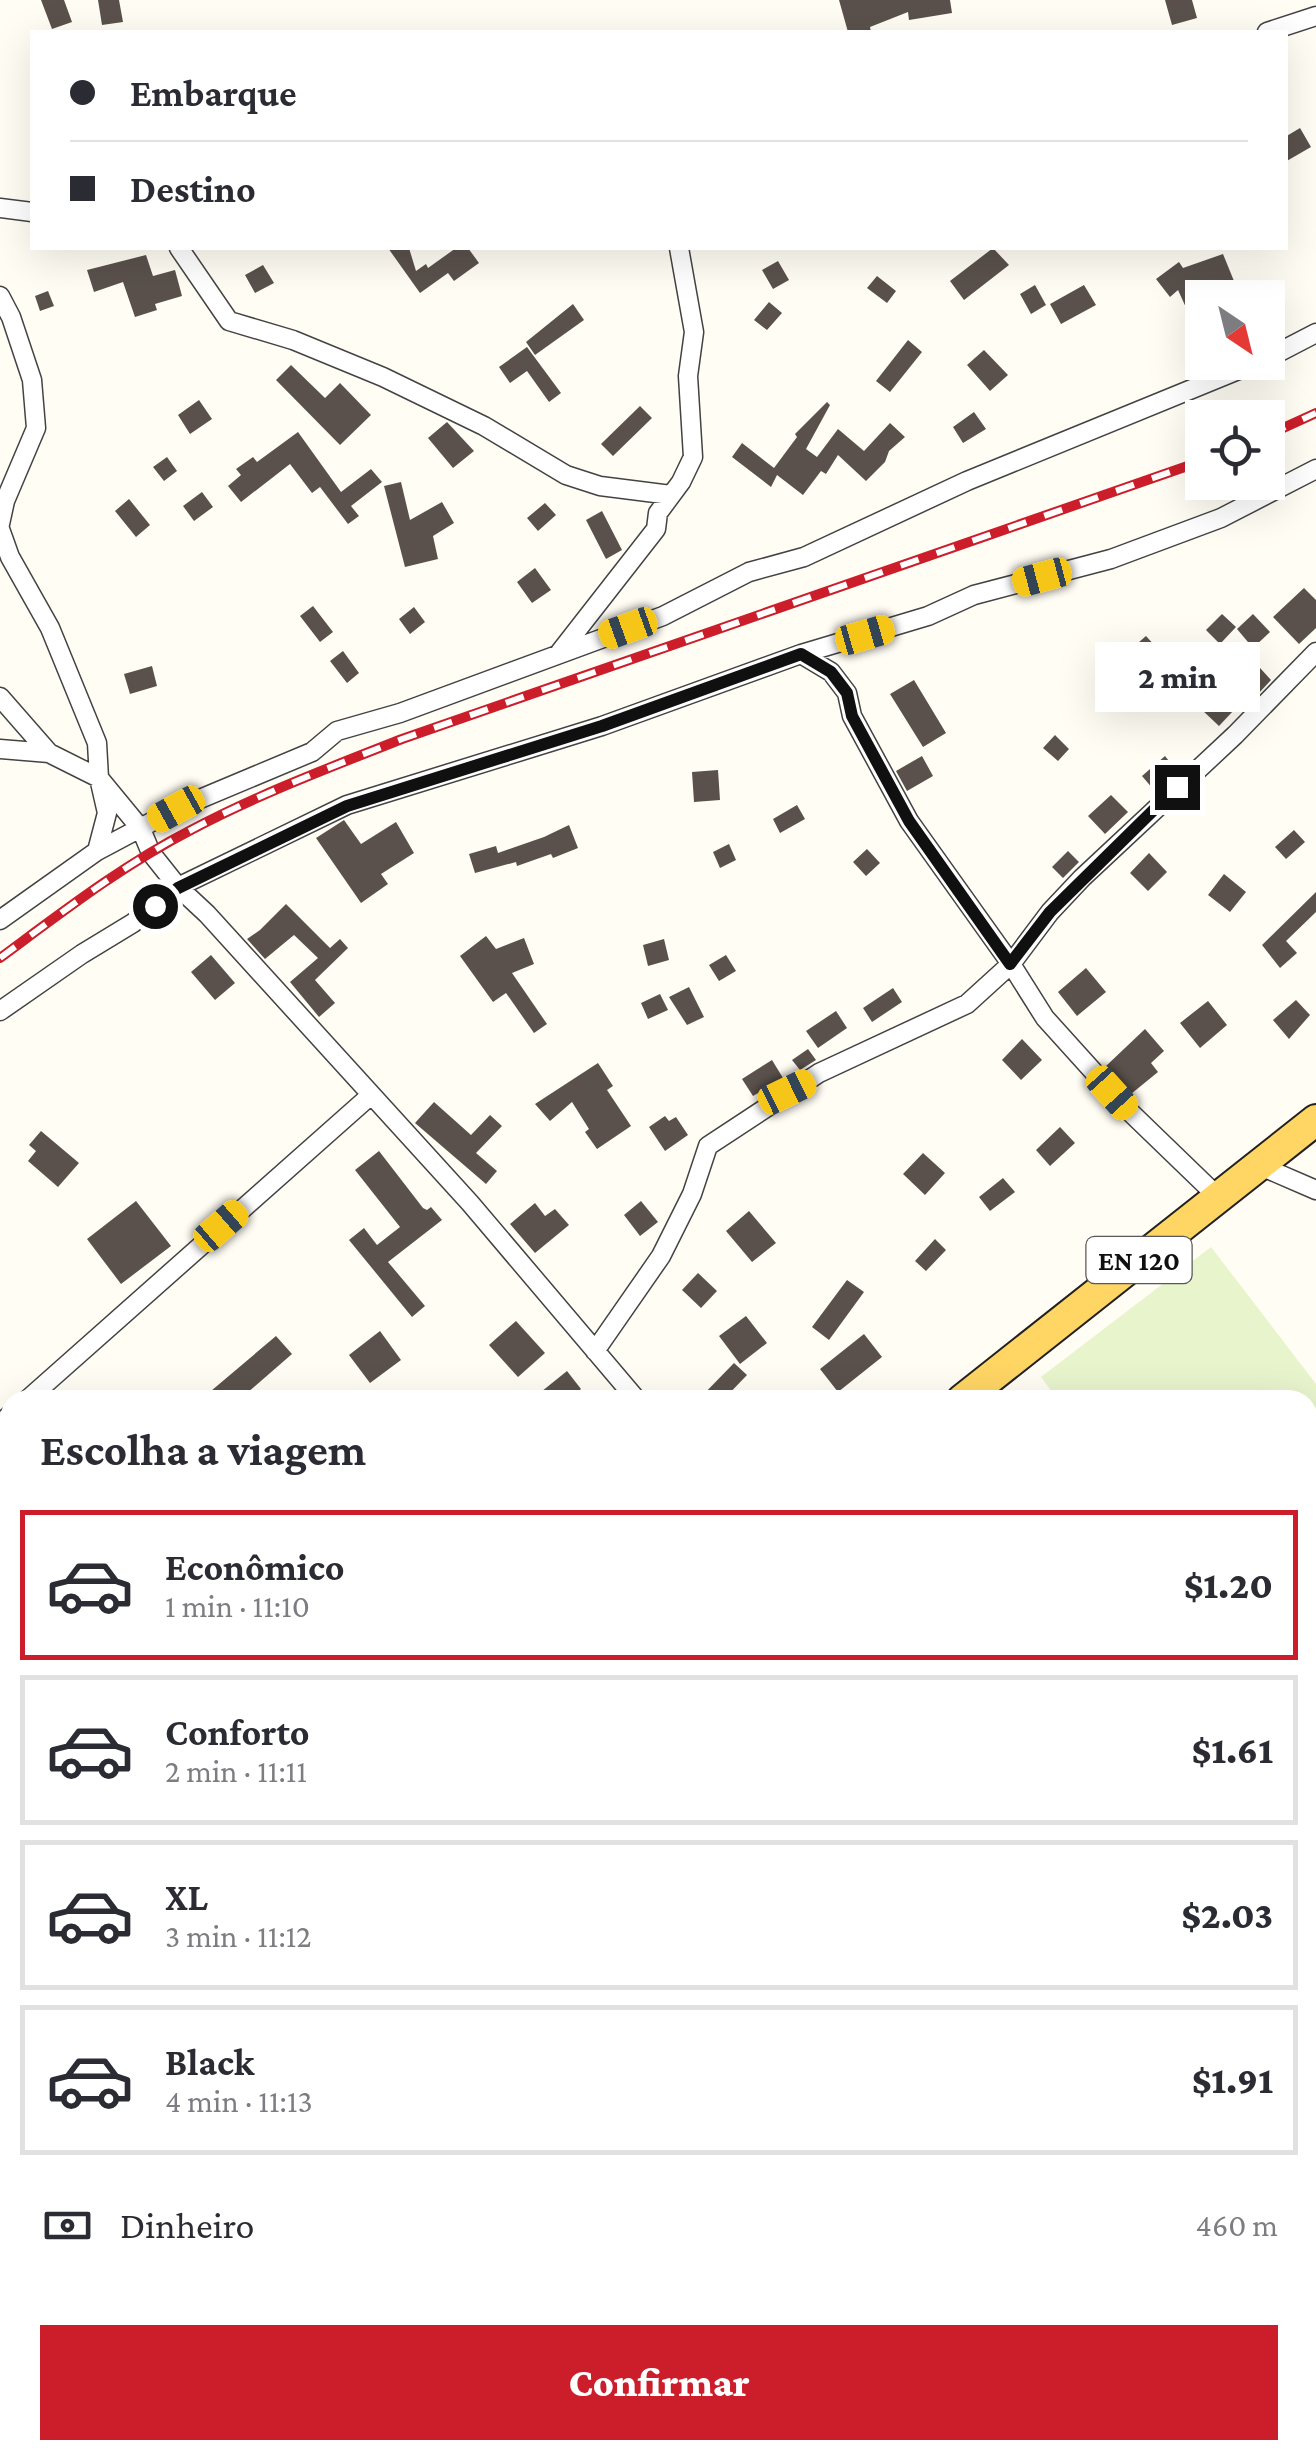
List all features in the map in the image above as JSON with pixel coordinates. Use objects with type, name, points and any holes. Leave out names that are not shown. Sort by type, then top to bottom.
[{"type":"main road","name":"EN 120","points":[[975,1390],[1316,1120]]},
{"type":"street","points":[[1274,30],[1316,16]]},
{"type":"street","points":[[0,208],[30,212]]},
{"type":"street","points":[[180,250],[229,321],[293,340],[383,377],[484,426],[566,475],[600,486],[671,495]]},
{"type":"street","points":[[558,654],[656,528],[658,513],[693,457],[688,376],[694,332],[679,250]]},
{"type":"street","points":[[0,296],[32,380],[36,428],[4,500],[0,526],[10,557],[50,628],[97,743],[98,778],[107,813],[98,851]]},
{"type":"street","points":[[1285,349],[1316,333]]},
{"type":"street","points":[[0,920],[98,851],[176,809],[312,752],[337,731],[400,713],[663,616],[749,572],[804,557],[968,480],[1214,380]]},
{"type":"street","points":[[0,1011],[133,924],[178,888],[347,806],[602,726],[801,654],[928,616],[974,595],[1111,559],[1221,518],[1316,468]]},
{"type":"street","points":[[595,1351],[661,1256],[692,1194],[708,1146],[819,1073],[967,1004],[1010,964],[1082,878],[1235,736],[1316,652]]},
{"type":"street","points":[[801,654],[831,672],[847,693],[852,716],[909,821],[1044,1018],[1129,1112],[1218,1197]]},
{"type":"street","points":[[0,698],[49,753],[98,778],[141,828],[151,853],[178,888],[207,914],[470,1204],[628,1390]]},
{"type":"street","points":[[0,749],[49,753]]},
{"type":"street","points":[[38,1390],[371,1095]]},
{"type":"street","points":[[1258,1166],[1316,1190]]},
{"type":"green space","points":[[1211,1247],[1316,1384],[1316,1390],[1051,1390],[1041,1377]]},
{"type":"building","points":[[41,0],[64,0],[72,22],[52,29]]},
{"type":"building","points":[[98,0],[119,0],[123,22],[102,25]]},
{"type":"building","points":[[839,0],[950,0],[952,13],[909,20],[908,12],[871,30],[847,30]]},
{"type":"building","points":[[1165,0],[1192,0],[1197,18],[1172,25]]},
{"type":"building","points":[[1300,128],[1311,147],[1288,160],[1288,135]]},
{"type":"building","points":[[389,250],[410,250],[416,271],[426,264],[428,268],[453,250],[469,250],[479,263],[454,281],[448,273],[420,293]]},
{"type":"building","points":[[990,250],[1009,265],[964,300],[950,281]]},
{"type":"building","points":[[1223,254],[1234,280],[1185,280],[1185,305],[1178,290],[1170,297],[1156,279],[1179,262],[1183,268]]},
{"type":"building","points":[[146,255],[153,276],[175,270],[182,296],[155,304],[157,310],[135,317],[123,282],[94,292],[87,270]]},
{"type":"building","points":[[778,261],[789,280],[773,289],[762,270]]},
{"type":"building","points":[[263,265],[274,283],[255,293],[245,275]]},
{"type":"building","points":[[877,276],[896,291],[887,303],[867,288]]},
{"type":"building","points":[[1035,285],[1046,305],[1031,314],[1020,294]]},
{"type":"building","points":[[1084,285],[1096,305],[1061,324],[1050,304]]},
{"type":"building","points":[[48,291],[54,306],[40,311],[35,296]]},
{"type":"building","points":[[769,302],[782,313],[767,330],[754,320]]},
{"type":"building","points":[[573,304],[584,320],[535,355],[526,342]]},
{"type":"building","points":[[908,340],[922,352],[890,392],[876,381]]},
{"type":"building","points":[[527,347],[561,393],[549,402],[527,371],[510,383],[499,367]]},
{"type":"building","points":[[984,350],[1008,375],[990,391],[967,365]]},
{"type":"building","points":[[291,365],[325,398],[340,383],[371,415],[340,445],[276,380]]},
{"type":"building","points":[[199,400],[212,419],[190,434],[178,415]]},
{"type":"building","points":[[827,402],[830,405],[806,449],[817,457],[838,429],[864,451],[890,423],[905,437],[866,481],[838,455],[826,474],[821,471],[803,495],[777,475],[771,487],[732,457],[742,443],[774,468],[797,437],[795,434]]},
{"type":"building","points":[[640,406],[652,418],[613,456],[601,444]]},
{"type":"building","points":[[974,412],[986,429],[963,443],[953,427]]},
{"type":"building","points":[[447,422],[474,451],[453,468],[428,438]]},
{"type":"building","points":[[298,432],[341,492],[371,469],[382,482],[351,506],[359,516],[348,524],[320,487],[312,493],[290,464],[241,502],[228,486],[241,475],[236,469],[253,457],[257,462]]},
{"type":"building","points":[[167,457],[177,471],[164,481],[153,467]]},
{"type":"building","points":[[401,482],[410,520],[442,502],[454,523],[433,536],[438,559],[405,567],[384,486]]},
{"type":"building","points":[[202,492],[213,507],[194,521],[183,506]]},
{"type":"building","points":[[129,499],[150,525],[136,537],[115,511]]},
{"type":"building","points":[[545,503],[556,515],[538,531],[527,518]]},
{"type":"building","points":[[602,511],[622,550],[606,559],[586,520]]},
{"type":"building","points":[[535,568],[551,590],[532,603],[517,582]]},
{"type":"building","points":[[1304,588],[1316,600],[1316,628],[1299,644],[1273,617]]},
{"type":"building","points":[[313,606],[333,632],[320,642],[300,616]]},
{"type":"building","points":[[414,607],[425,622],[410,634],[399,619]]},
{"type":"building","points":[[1222,614],[1236,627],[1220,644],[1206,630]]},
{"type":"building","points":[[1253,614],[1270,632],[1253,648],[1237,629]]},
{"type":"building","points":[[1146,636],[1167,659],[1171,654],[1234,710],[1219,726],[1166,676],[1148,700],[1136,691],[1151,671],[1131,649]]},
{"type":"building","points":[[343,651],[359,673],[347,683],[330,661]]},
{"type":"building","points":[[1250,657],[1271,680],[1259,693],[1238,669]]},
{"type":"building","points":[[152,666],[157,686],[130,694],[124,674]]},
{"type":"building","points":[[914,680],[946,733],[923,747],[890,694]]},
{"type":"building","points":[[1055,735],[1069,749],[1058,761],[1043,748]]},
{"type":"building","points":[[922,756],[933,776],[907,791],[896,771]]},
{"type":"building","points":[[1165,756],[1176,770],[1153,789],[1142,776]]},
{"type":"building","points":[[718,770],[720,800],[694,802],[692,772]]},
{"type":"building","points":[[1111,795],[1128,812],[1105,834],[1088,816]]},
{"type":"building","points":[[797,805],[805,819],[780,833],[773,819]]},
{"type":"building","points":[[344,820],[361,844],[396,822],[414,853],[381,874],[388,884],[361,903],[316,838]]},
{"type":"building","points":[[569,825],[578,848],[553,858],[551,854],[517,866],[516,862],[475,873],[469,854],[496,846],[498,853]]},
{"type":"building","points":[[1294,830],[1305,842],[1286,859],[1275,847]]},
{"type":"building","points":[[729,844],[736,860],[720,868],[713,852]]},
{"type":"building","points":[[867,849],[880,863],[866,876],[853,862]]},
{"type":"building","points":[[1068,851],[1079,862],[1063,878],[1052,867]]},
{"type":"building","points":[[1149,853],[1167,872],[1148,891],[1130,873]]},
{"type":"building","points":[[1224,874],[1246,892],[1230,912],[1208,895]]},
{"type":"building","points":[[1316,892],[1316,912],[1286,941],[1297,953],[1280,968],[1262,945]]},
{"type":"building","points":[[286,904],[330,948],[340,939],[348,948],[315,980],[335,1003],[319,1017],[290,982],[318,958],[294,935],[265,959],[247,939]]},
{"type":"building","points":[[486,936],[496,949],[524,938],[534,964],[512,973],[547,1024],[534,1033],[506,993],[493,1002],[460,956]]},
{"type":"building","points":[[664,939],[669,960],[648,966],[643,945]]},
{"type":"building","points":[[211,955],[235,983],[215,1000],[191,972]]},
{"type":"building","points":[[726,955],[736,971],[719,981],[709,965]]},
{"type":"building","points":[[1086,968],[1106,992],[1077,1016],[1058,992]]},
{"type":"building","points":[[689,987],[704,1017],[687,1025],[669,997]]},
{"type":"building","points":[[893,988],[902,1002],[872,1022],[863,1008]]},
{"type":"building","points":[[660,994],[668,1010],[648,1019],[641,1003]]},
{"type":"building","points":[[1296,1000],[1310,1015],[1289,1039],[1273,1020]]},
{"type":"building","points":[[1208,1001],[1227,1025],[1200,1048],[1180,1023]]},
{"type":"building","points":[[836,1011],[847,1028],[818,1048],[806,1031]]},
{"type":"building","points":[[1145,1029],[1164,1051],[1151,1063],[1158,1072],[1131,1094],[1106,1066]]},
{"type":"building","points":[[1022,1039],[1042,1060],[1021,1080],[1002,1060]]},
{"type":"building","points":[[808,1049],[816,1060],[800,1070],[792,1060]]},
{"type":"building","points":[[772,1060],[783,1078],[753,1096],[742,1079]]},
{"type":"building","points":[[598,1063],[613,1086],[607,1090],[631,1126],[597,1149],[572,1102],[550,1121],[535,1104]]},
{"type":"building","points":[[434,1102],[471,1135],[490,1115],[502,1126],[476,1153],[497,1171],[486,1184],[415,1123]]},
{"type":"building","points":[[665,1116],[669,1121],[676,1117],[688,1135],[665,1151],[649,1127]]},
{"type":"building","points":[[1060,1127],[1075,1143],[1050,1166],[1036,1150]]},
{"type":"building","points":[[41,1131],[79,1163],[58,1187],[28,1161],[36,1151],[29,1145]]},
{"type":"building","points":[[379,1151],[423,1208],[431,1207],[442,1220],[388,1262],[425,1306],[412,1317],[349,1240],[364,1228],[377,1245],[400,1227],[355,1170]]},
{"type":"building","points":[[923,1153],[945,1173],[925,1195],[903,1174]]},
{"type":"building","points":[[1003,1178],[1015,1192],[990,1211],[979,1197]]},
{"type":"building","points":[[136,1201],[171,1246],[121,1284],[87,1239]]},
{"type":"building","points":[[641,1201],[658,1222],[640,1236],[624,1215]]},
{"type":"building","points":[[535,1203],[545,1216],[555,1209],[569,1225],[535,1253],[510,1224]]},
{"type":"building","points":[[749,1211],[776,1243],[752,1262],[726,1231]]},
{"type":"building","points":[[935,1239],[946,1250],[926,1271],[915,1261]]},
{"type":"building","points":[[698,1273],[717,1291],[701,1308],[682,1290]]},
{"type":"building","points":[[847,1280],[864,1292],[829,1340],[812,1327]]},
{"type":"building","points":[[746,1316],[767,1343],[740,1364],[719,1336]]},
{"type":"building","points":[[516,1321],[545,1353],[518,1377],[489,1345]]},
{"type":"building","points":[[380,1331],[401,1360],[370,1383],[349,1355]]},
{"type":"building","points":[[864,1334],[882,1357],[841,1390],[820,1369]]},
{"type":"building","points":[[276,1336],[292,1354],[251,1390],[212,1390]]},
{"type":"building","points":[[734,1363],[747,1375],[733,1390],[708,1390]]},
{"type":"building","points":[[567,1371],[581,1389],[580,1390],[543,1390]]},
{"type":"railway","points":[[1285,427],[1316,413]]},
{"type":"railway","points":[[0,958],[141,858],[217,817],[295,782],[402,739],[1185,467]]},
{"type":"route","points":[[155,906],[178,888],[347,806],[602,726],[801,654],[831,672],[847,693],[852,716],[909,821],[1010,964],[1050,912],[1177,787]]}]
